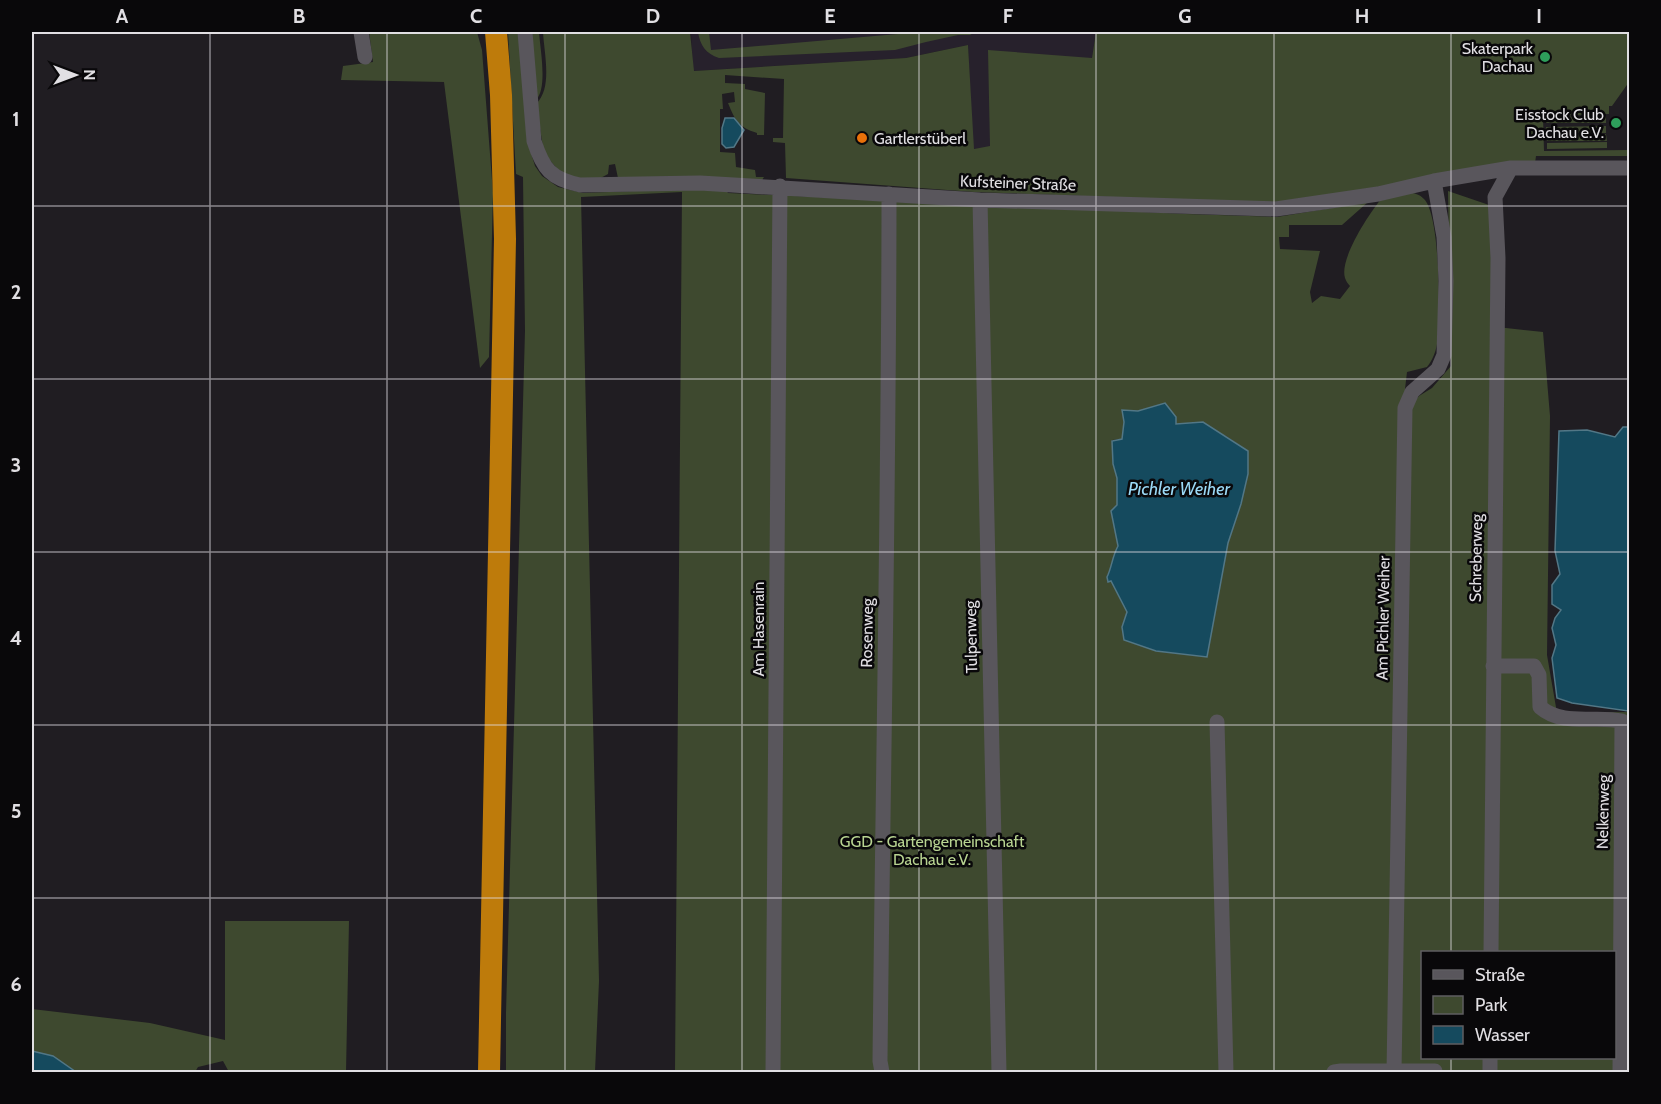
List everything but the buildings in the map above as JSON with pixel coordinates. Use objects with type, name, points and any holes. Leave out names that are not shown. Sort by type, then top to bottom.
[{"type":"highway","points":[[489,1072],[505,239],[501,95],[496,32]]},
{"type":"street","points":[[362,32],[364,57]]},
{"type":"street","name":"Kufsteiner Straße","points":[[525,32],[534,141],[540,158],[554,176],[563,182],[580,185],[700,183],[780,186],[980,200],[1276,209],[1378,194],[1434,181],[1511,168],[1629,168]]},
{"type":"street","name":"Schreberweg","points":[[1491,951],[1498,258],[1495,197],[1511,168]]},
{"type":"street","name":"Am Pichler Weiher","points":[[1394,1072],[1405,408],[1412,392],[1438,369],[1444,355],[1446,281],[1444,237],[1434,181]]},
{"type":"street","name":"Am Hasenrain","points":[[773,1072],[780,186]]},
{"type":"street","name":"Rosenweg","points":[[882,1072],[880,1061],[889,194]]},
{"type":"street","name":"Tulpenweg","points":[[980,200],[999,1072]]},
{"type":"street","name":"Nelkenweg","points":[[1493,666],[1534,666],[1539,675],[1540,707],[1548,714],[1560,719],[1611,718],[1622,721],[1620,1072]]},
{"type":"street","points":[[1217,722],[1226,1072]]},
{"type":"street","points":[[1334,1072],[1434,1071]]},
{"type":"street","points":[[1490,1072],[1500,1072]]},
{"type":"shaded area","points":[[691,32],[1096,32],[1092,58],[990,147],[973,149],[968,45],[906,58],[693,71]]},
{"type":"green space","points":[[369,32],[477,32],[482,50],[493,193],[489,357],[480,368],[444,82],[341,80],[343,66],[373,62]]},
{"type":"green space","name":"GGD - Gartengemeinschaft Dachau e.V.","points":[[508,32],[522,32],[527,140],[535,166],[542,176],[558,187],[583,193],[683,189],[726,190],[728,193],[1277,217],[1368,202],[1342,225],[1289,225],[1289,237],[1279,237],[1280,249],[1320,251],[1310,292],[1312,303],[1321,296],[1340,299],[1350,286],[1345,278],[1346,260],[1369,215],[1381,199],[1404,193],[1415,193],[1424,199],[1433,223],[1438,262],[1439,320],[1437,346],[1430,363],[1427,367],[1407,372],[1405,389],[1411,404],[1432,388],[1451,366],[1448,191],[1492,206],[1497,327],[1543,332],[1550,416],[1547,655],[1557,713],[1629,712],[1629,1072],[675,1072],[682,192],[581,197],[599,981],[595,1072],[506,1072],[525,331],[523,177],[516,174]],"holes":[[[1165,404],[1176,424],[1226,436],[1248,451],[1248,474],[1228,542],[1207,657],[1156,651],[1124,640],[1122,627],[1127,612],[1111,581],[1108,582],[1107,576],[1118,546],[1111,511],[1117,505],[1117,478],[1113,464],[1112,440],[1122,439],[1124,422],[1138,411]]]},
{"type":"green space","points":[[532,32],[539,32],[542,68],[542,87],[536,100]]},
{"type":"green space","points":[[543,32],[690,32],[694,71],[906,58],[968,45],[974,149],[990,146],[988,50],[1092,58],[1096,32],[1629,32],[1629,82],[1612,106],[1609,106],[1609,114],[1543,116],[1544,151],[1629,150],[1629,156],[1536,156],[1535,163],[1275,203],[974,192],[786,178],[785,143],[773,142],[773,138],[783,138],[784,79],[725,75],[725,83],[745,84],[745,89],[765,93],[764,135],[757,135],[741,125],[735,118],[728,103],[735,102],[734,92],[722,94],[723,109],[720,109],[720,152],[735,153],[736,167],[755,170],[756,177],[764,177],[762,180],[618,178],[615,164],[609,165],[608,174],[595,181],[563,176],[544,153],[536,104],[541,97],[546,80]]},
{"type":"green space","points":[[698,32],[709,32],[711,50],[921,32],[975,32],[970,35],[958,35],[895,50],[719,58],[704,48]]},
{"type":"green space","points":[[1606,116],[1606,123],[1546,123],[1546,117]]},
{"type":"green space","points":[[1606,126],[1606,133],[1546,133],[1546,127]]},
{"type":"green space","points":[[1606,134],[1607,141],[1547,141],[1547,135]]},
{"type":"green space","points":[[1607,142],[1607,148],[1547,149],[1547,143]]},
{"type":"green space","points":[[225,921],[349,921],[346,1072],[229,1072],[223,1061],[198,1067],[195,1072],[32,1072],[32,1009],[150,1023],[225,1040]]},
{"type":"water","points":[[725,118],[734,118],[744,130],[734,147],[726,148],[722,144],[722,128]]},
{"type":"water","name":"Pichler Weiher","points":[[1165,403],[1176,417],[1176,424],[1203,422],[1248,451],[1248,474],[1228,543],[1207,657],[1156,651],[1124,640],[1122,627],[1127,612],[1107,577],[1118,546],[1111,511],[1117,505],[1117,478],[1113,464],[1112,441],[1122,439],[1124,422],[1122,410],[1138,411]]},
{"type":"water","points":[[1623,427],[1630,427],[1628,711],[1572,703],[1557,698],[1552,658],[1556,645],[1552,628],[1561,610],[1552,604],[1552,585],[1560,574],[1555,551],[1559,431],[1587,430],[1615,437]]},
{"type":"water","points":[[32,1051],[53,1056],[76,1072],[32,1072]]},
{"type":"place","name":"Skaterpark Dachau","points":[[1545,57]]},
{"type":"place","name":"Eisstock Club Dachau e.V.","points":[[1616,123]]},
{"type":"place","name":"Gartlerstüberl","points":[[862,138]]}]
